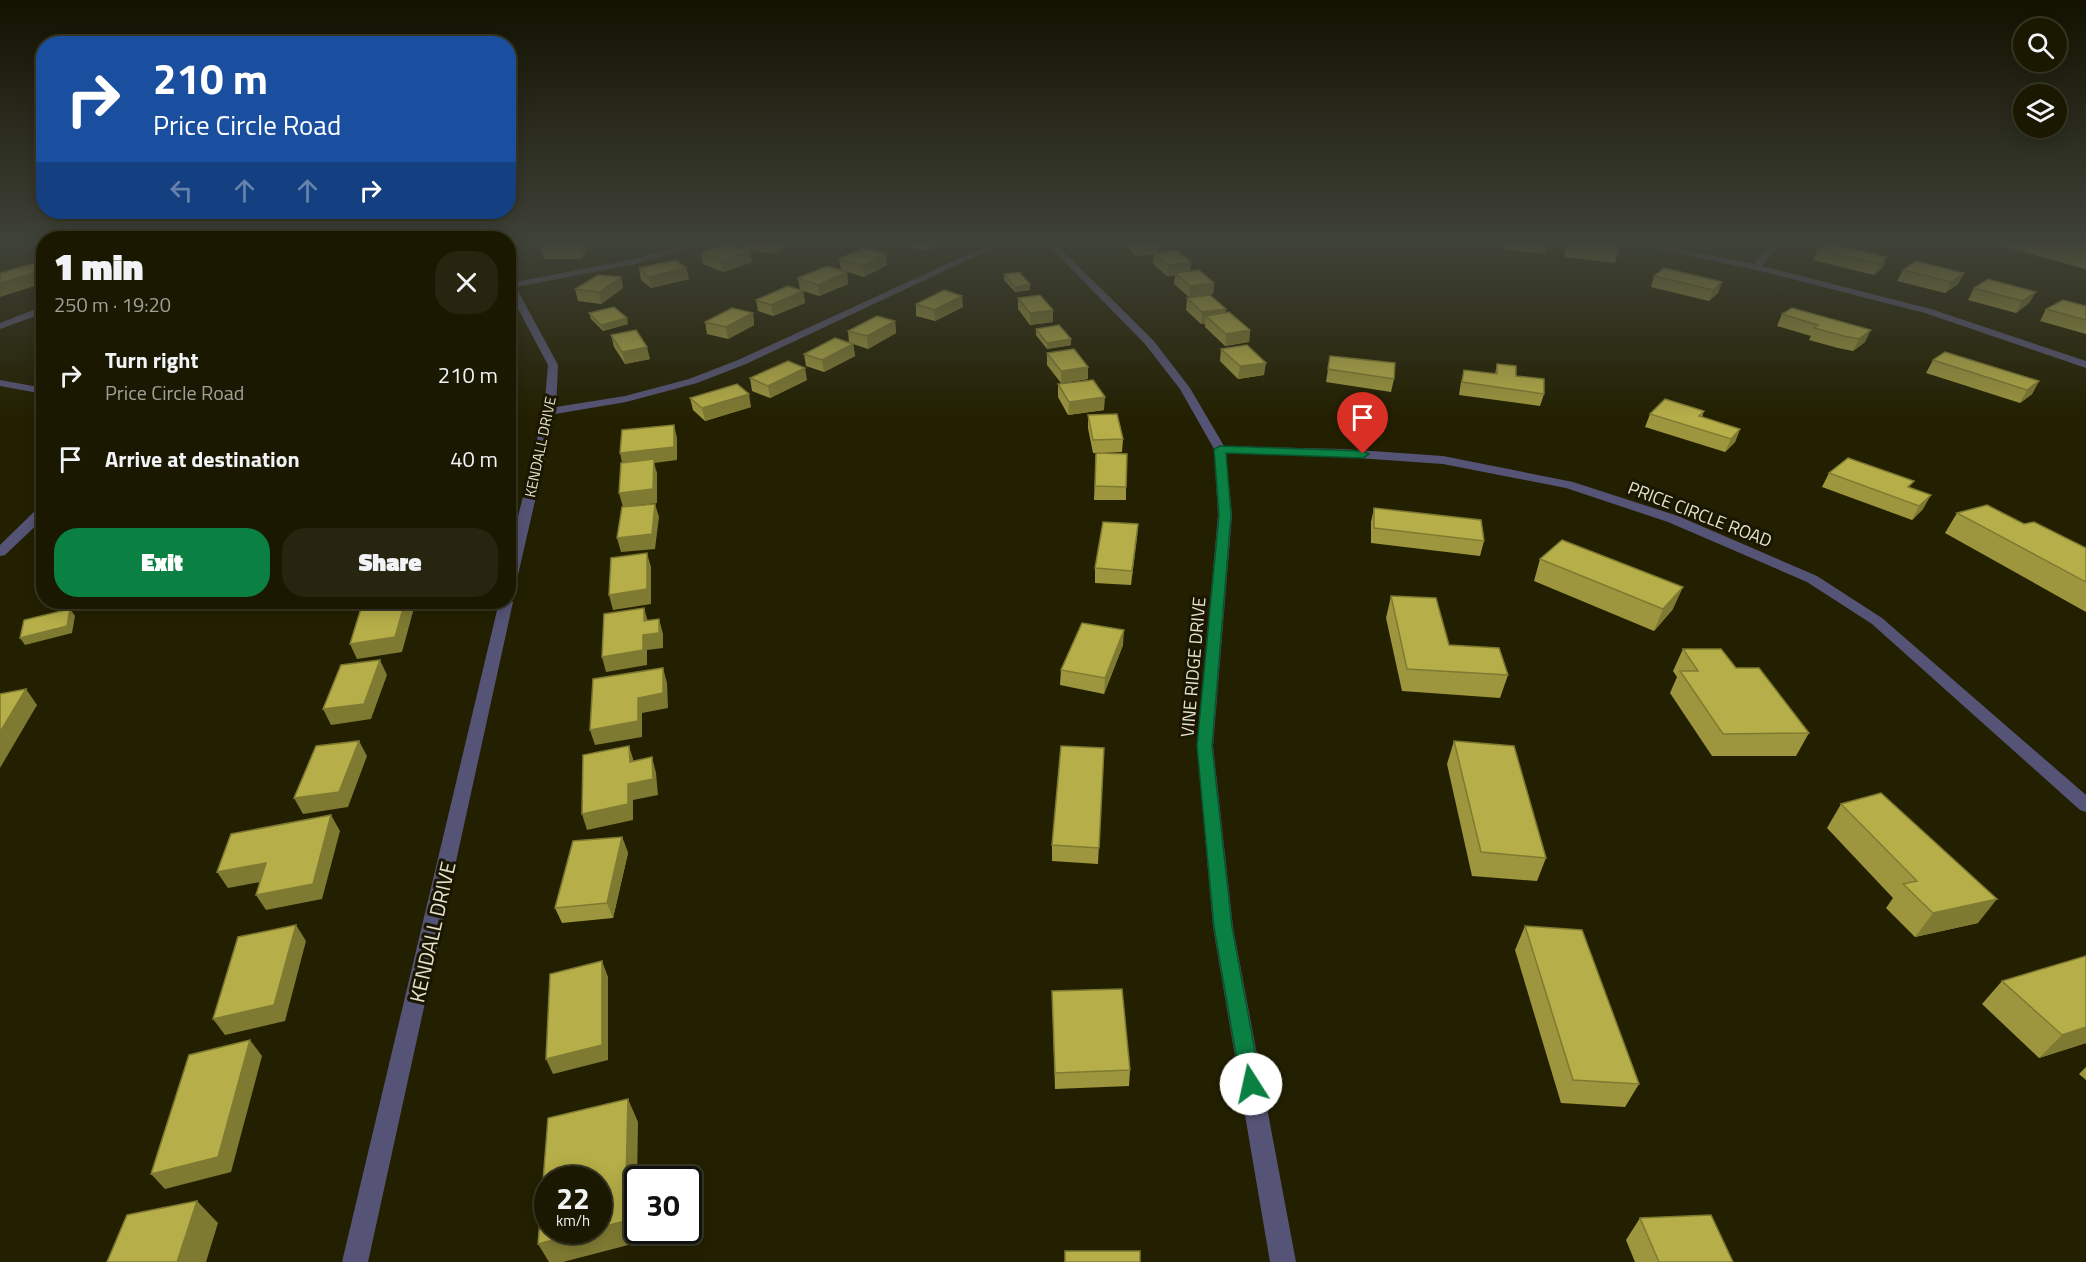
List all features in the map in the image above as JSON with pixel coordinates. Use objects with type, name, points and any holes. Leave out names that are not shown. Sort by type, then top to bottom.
[{"type":"street","name":"KENDALL DRIVE","points":[[516,554],[550,411],[554,365],[519,300]]},
{"type":"street","points":[[550,411],[626,399],[693,381],[742,362],[876,300]]},
{"type":"street","name":"VINE RIDGE DRIVE","points":[[1107,300],[1149,342],[1185,388],[1220,449],[1225,515],[1205,746],[1223,927],[1283,1262]]},
{"type":"street","points":[[1885,300],[1928,311],[2086,365]]},
{"type":"street","points":[[0,326],[36,312]]},
{"type":"street","points":[[0,383],[36,390]]},
{"type":"street","name":"PRICE CIRCLE ROAD","points":[[1220,449],[1344,453],[1443,460],[1569,485],[1672,519],[1812,579],[1877,621],[2086,805]]},
{"type":"street","points":[[0,552],[36,518]]},
{"type":"street","name":"KENDALL DRIVE","points":[[355,1262],[504,609]]},
{"type":"building","points":[[756,300],[783,300],[771,305]]},
{"type":"building","points":[[924,300],[954,300],[934,310],[916,304]]},
{"type":"building","points":[[1020,300],[1044,300],[1053,310],[1030,313]]},
{"type":"building","points":[[1189,300],[1216,300],[1226,309],[1202,312]]},
{"type":"building","points":[[2063,300],[2086,306],[2086,320],[2046,309]]},
{"type":"building","points":[[614,307],[627,318],[601,325],[589,313]]},
{"type":"building","points":[[732,308],[753,313],[726,327],[705,322]]},
{"type":"building","points":[[1792,308],[1871,330],[1859,339],[1814,328],[1818,325],[1782,314]]},
{"type":"building","points":[[1229,312],[1250,330],[1226,334],[1206,316]]},
{"type":"building","points":[[877,316],[895,321],[867,336],[848,331]]},
{"type":"building","points":[[1059,325],[1071,339],[1047,343],[1036,329]]},
{"type":"building","points":[[636,330],[647,347],[622,352],[611,335]]},
{"type":"building","points":[[835,338],[853,344],[822,360],[804,354]]},
{"type":"building","points":[[1247,345],[1266,363],[1240,366],[1221,349]]},
{"type":"building","points":[[1074,349],[1088,367],[1061,371],[1047,353]]},
{"type":"building","points":[[1945,352],[2039,381],[2027,390],[1933,360]]},
{"type":"building","points":[[1330,356],[1395,363],[1394,379],[1328,369]]},
{"type":"building","points":[[788,361],[805,368],[768,386],[750,378]]},
{"type":"building","points":[[1497,364],[1516,366],[1516,376],[1544,379],[1544,394],[1462,382],[1464,370],[1497,374]]},
{"type":"building","points":[[1093,380],[1105,397],[1069,402],[1058,384]]},
{"type":"building","points":[[737,384],[749,394],[702,408],[690,398]]},
{"type":"building","points":[[1665,399],[1704,411],[1699,416],[1740,429],[1731,439],[1650,414]]},
{"type":"building","points":[[1117,414],[1123,439],[1093,440],[1088,415]]},
{"type":"building","points":[[674,425],[674,447],[620,453],[622,430]]},
{"type":"building","points":[[1096,453],[1127,454],[1126,487],[1095,486]]},
{"type":"building","points":[[1848,458],[1914,481],[1908,487],[1931,495],[1919,506],[1829,473]]},
{"type":"building","points":[[654,459],[653,489],[619,493],[621,463]]},
{"type":"building","points":[[655,504],[652,534],[617,538],[622,507]]},
{"type":"building","points":[[1987,505],[2024,524],[2034,522],[2086,548],[2086,582],[1957,513]]},
{"type":"building","points":[[1374,508],[1481,520],[1484,541],[1374,528]]},
{"type":"building","points":[[1103,522],[1138,524],[1132,571],[1095,568]]},
{"type":"building","points":[[1562,540],[1683,587],[1663,609],[1540,559]]},
{"type":"building","points":[[647,553],[647,589],[609,595],[611,558]]},
{"type":"building","points":[[1391,596],[1436,598],[1449,645],[1499,648],[1508,675],[1407,669]]},
{"type":"building","points":[[644,608],[644,621],[659,619],[659,633],[643,635],[643,650],[602,657],[604,614]]},
{"type":"building","points":[[70,609],[67,626],[20,638],[24,620]]},
{"type":"building","points":[[361,609],[403,609],[395,637],[350,644]]},
{"type":"building","points":[[1082,623],[1124,630],[1105,678],[1061,670]]},
{"type":"building","points":[[1683,649],[1721,649],[1736,668],[1759,668],[1809,733],[1723,734],[1680,671],[1698,671]]},
{"type":"building","points":[[380,660],[364,704],[323,709],[341,665]]},
{"type":"building","points":[[663,668],[663,693],[638,698],[638,721],[590,730],[593,679]]},
{"type":"building","points":[[26,689],[0,732],[0,694]]},
{"type":"building","points":[[359,741],[339,792],[294,798],[316,746]]},
{"type":"building","points":[[1454,741],[1514,746],[1546,858],[1481,852]]},
{"type":"building","points":[[629,746],[630,762],[652,757],[653,779],[628,784],[628,804],[582,814],[583,755]]},
{"type":"building","points":[[1061,746],[1104,748],[1099,848],[1052,845]]},
{"type":"building","points":[[1881,793],[1997,899],[1933,913],[1903,884],[1917,881],[1841,804]]},
{"type":"building","points":[[331,815],[313,884],[256,895],[266,863],[217,872],[231,834]]},
{"type":"building","points":[[622,837],[607,903],[555,908],[573,841]]},
{"type":"building","points":[[296,925],[274,1005],[213,1019],[238,937]]},
{"type":"building","points":[[1525,926],[1582,930],[1639,1084],[1573,1080]]},
{"type":"building","points":[[2086,956],[2086,1027],[2062,1035],[2002,981]]},
{"type":"building","points":[[602,961],[602,1045],[546,1059],[550,974]]},
{"type":"building","points":[[1122,989],[1130,1070],[1055,1073],[1052,991]]},
{"type":"building","points":[[250,1040],[218,1157],[151,1174],[189,1055]]},
{"type":"building","points":[[628,1099],[626,1166],[624,1166],[624,1221],[612,1224],[612,1166],[544,1166],[548,1118]]},
{"type":"building","points":[[197,1201],[177,1262],[107,1262],[127,1215]]},
{"type":"building","points":[[1711,1215],[1733,1262],[1659,1262],[1640,1218]]},
{"type":"building","points":[[1065,1251],[1140,1251],[1140,1262],[1065,1262]]},
{"type":"route","points":[[1251,1084],[1223,927],[1205,746],[1225,515],[1220,449],[1363,454]]}]
